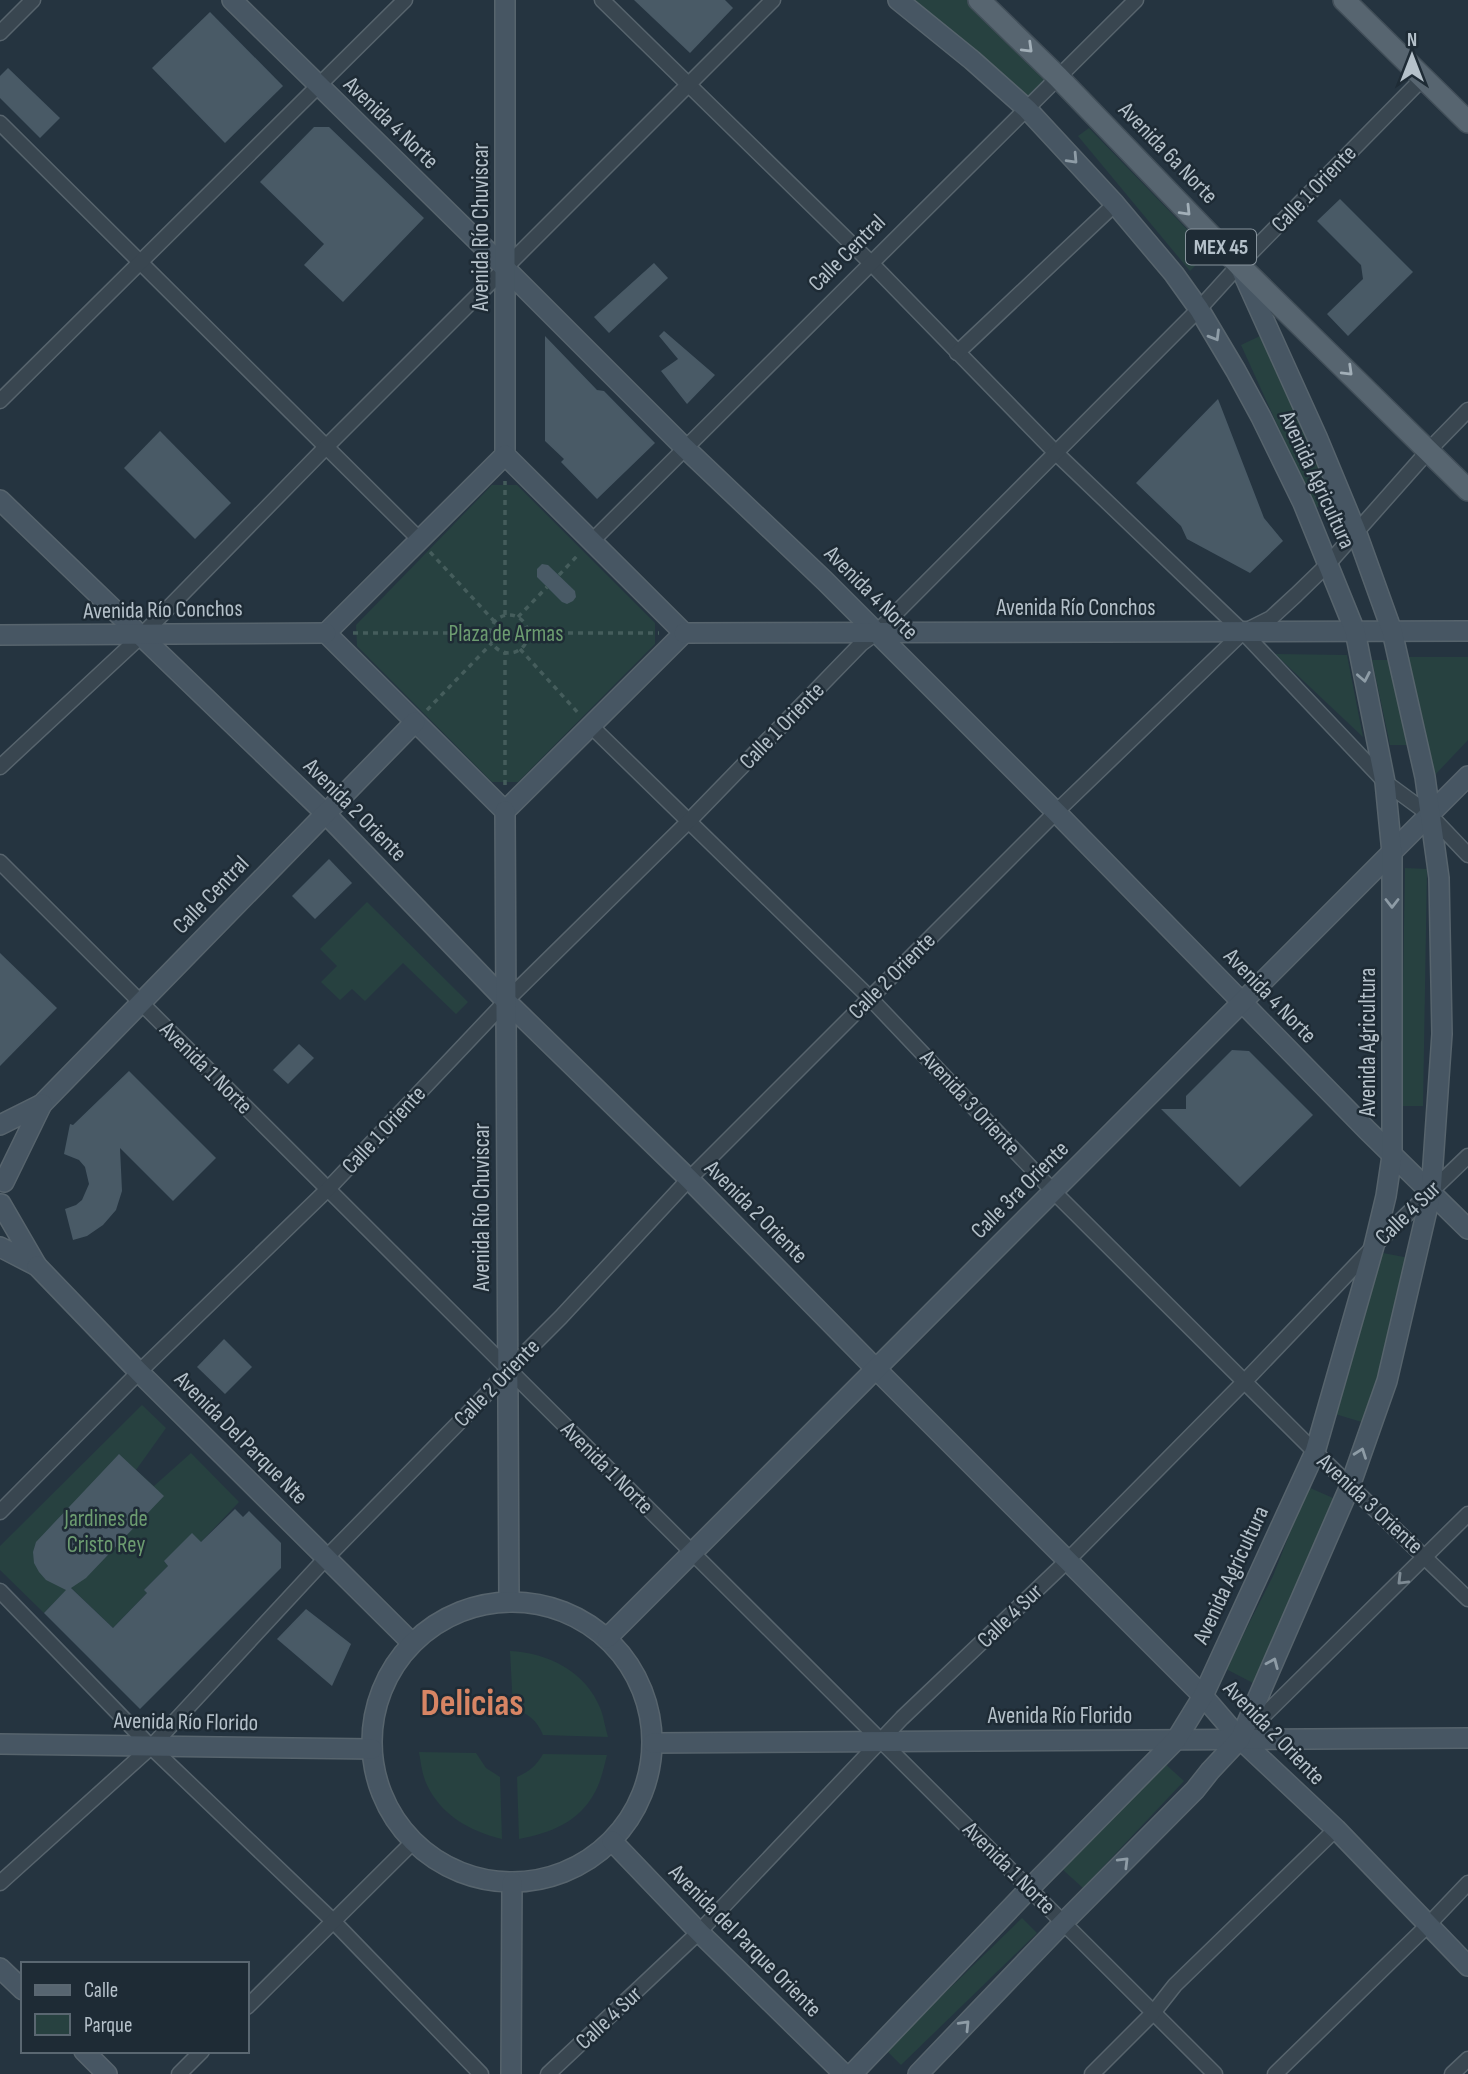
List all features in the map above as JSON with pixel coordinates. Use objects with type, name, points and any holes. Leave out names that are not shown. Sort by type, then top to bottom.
[{"type":"main road","name":"Avenida 4 Norte","points":[[232,0],[685,448],[825,581],[1056,812],[1392,1156],[1468,1229]]},
{"type":"main road","name":"Avenida Río Chuviscar","points":[[505,0],[505,455]]},
{"type":"main road","name":"Avenida Agricultura","points":[[852,2074],[1176,1740],[1203,1696],[1315,1452],[1374,1246],[1392,1156],[1392,853],[1385,782],[1355,632],[1303,503],[1261,417],[1199,309],[1174,274],[1115,204],[1027,108],[898,0]]},
{"type":"main road","name":"Avenida 6a Norte","points":[[979,0],[1058,77],[1239,265],[1468,490]]},
{"type":"main road","points":[[1344,0],[1468,122]]},
{"type":"main road","name":"Avenida Agricultura","points":[[918,2074],[1195,1790],[1240,1739],[1350,1486],[1387,1381],[1431,1193],[1442,1034],[1439,878],[1425,777],[1392,632],[1356,531],[1317,437],[1239,265]]},
{"type":"main road","points":[[505,455],[684,633],[505,811],[326,633],[505,455]]},
{"type":"main road","name":"Avenida 2 Oriente","points":[[0,500],[325,813],[506,1001],[690,1179],[1203,1696],[1240,1739],[1336,1829],[1468,1966]]},
{"type":"main road","name":"Avenida Río Conchos","points":[[684,633],[1468,631]]},
{"type":"main road","name":"Avenida Río Conchos","points":[[0,635],[326,633]]},
{"type":"main road","name":"Calle Central","points":[[42,1104],[415,722]]},
{"type":"main road","name":"Calle 3ra Oriente","points":[[607,1638],[1468,776]]},
{"type":"main road","name":"Avenida Río Chuviscar","points":[[505,811],[509,1602]]},
{"type":"main road","points":[[0,1125],[42,1104]]},
{"type":"main road","points":[[37,1266],[0,1205],[2,1174],[42,1104]]},
{"type":"main road","points":[[0,1247],[37,1266]]},
{"type":"main road","name":"Avenida Del Parque Nte","points":[[37,1266],[139,1373],[412,1643]]},
{"type":"main road","points":[[509,1602],[544,1606],[578,1618],[607,1638],[626,1660],[641,1685],[650,1713],[653,1742],[650,1770],[642,1796],[629,1820],[612,1841],[590,1858],[566,1871],[539,1879],[512,1882],[476,1877],[443,1863],[414,1842],[392,1815],[378,1783],[372,1749],[375,1711],[389,1675],[412,1643],[440,1621],[473,1607],[509,1602]]},
{"type":"main road","name":"Avenida Río Florido","points":[[653,1742],[1468,1738]]},
{"type":"main road","name":"Avenida Río Florido","points":[[0,1744],[372,1749]]},
{"type":"main road","name":"Avenida del Parque Oriente","points":[[612,1841],[699,1932],[844,2074]]},
{"type":"main road","points":[[511,2074],[512,1882]]},
{"type":"main road","points":[[0,1968],[21,1988]]},
{"type":"main road","points":[[86,2053],[107,2074]]},
{"type":"street","points":[[0,33],[33,0]]},
{"type":"street","points":[[0,401],[405,0]]},
{"type":"street","points":[[602,0],[871,263],[1055,452],[1243,632],[1385,782],[1430,815],[1468,855]]},
{"type":"street","points":[[0,767],[141,636],[773,0]]},
{"type":"street","name":"Calle Central","points":[[592,541],[1136,0]]},
{"type":"street","name":"Calle 1 Oriente","points":[[0,1512],[328,1189],[506,1001],[1199,309],[1423,78]]},
{"type":"street","points":[[0,123],[420,540]]},
{"type":"street","points":[[957,353],[1115,204]]},
{"type":"street","name":"Calle 2 Oriente","points":[[0,1883],[151,1747],[327,1557],[561,1317],[690,1179],[1056,812],[1243,632],[1270,618],[1328,564],[1468,410]]},
{"type":"street","name":"Avenida 3 Oriente","points":[[591,726],[870,998],[1053,1191],[1315,1452],[1468,1599]]},
{"type":"street","name":"Avenida 1 Norte","points":[[0,862],[1215,2074]]},
{"type":"street","name":"Calle 4 Sur","points":[[548,2074],[699,1932],[880,1741],[1067,1561],[1374,1246],[1468,1156]]},
{"type":"street","points":[[1240,1739],[1468,1514]]},
{"type":"street","points":[[0,1591],[151,1747],[333,1921],[481,2074]]},
{"type":"street","points":[[1092,2074],[1153,2012],[1175,1985],[1336,1829]]},
{"type":"street","points":[[248,2006],[414,1842]]},
{"type":"street","points":[[1275,2074],[1468,1883]]},
{"type":"street","points":[[179,2074],[200,2053]]},
{"type":"street","points":[[1452,2074],[1468,2059]]},
{"type":"path","points":[[505,455],[505,615]]},
{"type":"path","points":[[420,540],[495,621]]},
{"type":"path","points":[[559,575],[592,541]]},
{"type":"path","points":[[518,617],[547,587]]},
{"type":"path","points":[[505,615],[518,617],[524,621],[528,633],[525,645],[515,652],[497,649],[490,633],[495,621],[505,615]]},
{"type":"path","points":[[326,633],[490,633]]},
{"type":"path","points":[[528,633],[684,633]]},
{"type":"path","points":[[415,722],[493,643]]},
{"type":"path","points":[[520,649],[591,726]]},
{"type":"path","points":[[505,652],[505,811]]},
{"type":"green space","points":[[905,0],[981,0],[1062,75],[1032,102]]},
{"type":"green space","points":[[1089,128],[1209,252],[1190,271],[1078,136]]},
{"type":"green space","points":[[1260,336],[1334,500],[1315,508],[1241,345]]},
{"type":"green space","name":"Plaza de Armas","points":[[492,485],[517,485],[655,623],[655,644],[518,782],[492,782],[357,646],[356,625]]},
{"type":"green space","points":[[1275,654],[1347,655],[1363,737]]},
{"type":"green space","points":[[1407,657],[1468,657],[1468,740],[1433,777]]},
{"type":"green space","points":[[1372,660],[1390,660],[1409,745],[1390,745]]},
{"type":"green space","points":[[1405,868],[1427,869],[1423,1106],[1401,1106]]},
{"type":"green space","points":[[367,902],[468,1002],[456,1014],[403,963],[365,1001],[352,989],[340,1000],[321,982],[337,966],[320,949]]},
{"type":"green space","points":[[1378,1252],[1409,1258],[1390,1341],[1365,1423],[1335,1414],[1359,1334]]},
{"type":"green space","name":"Jardines de Cristo Rey","points":[[142,1405],[166,1428],[136,1470],[154,1486],[191,1453],[239,1502],[201,1542],[164,1561],[168,1566],[144,1590],[147,1593],[113,1628],[70,1587],[44,1613],[0,1570],[0,1546]]},
{"type":"green space","points":[[1308,1487],[1333,1498],[1298,1586],[1253,1683],[1226,1669],[1273,1576]]},
{"type":"green space","points":[[510,1651],[552,1660],[576,1675],[594,1696],[608,1737],[543,1735],[531,1718],[513,1709]]},
{"type":"green space","points":[[419,1752],[476,1753],[486,1768],[500,1777],[502,1839],[468,1827],[449,1814],[433,1796],[425,1781]]},
{"type":"green space","points":[[543,1754],[607,1755],[597,1788],[581,1811],[553,1829],[519,1839],[517,1777],[532,1768]]},
{"type":"green space","points":[[1163,1762],[1184,1781],[1083,1888],[1061,1868]]},
{"type":"green space","points":[[1022,1918],[1037,1933],[901,2065],[886,2050]]},
{"type":"building","points":[[634,0],[725,0],[733,8],[690,53]]},
{"type":"building","points":[[210,12],[283,86],[225,143],[152,68]]},
{"type":"building","points":[[8,68],[60,118],[40,138],[0,98],[0,76]]},
{"type":"building","points":[[314,127],[329,127],[424,218],[343,302],[304,265],[324,244],[260,182]]},
{"type":"building","points":[[1340,199],[1413,272],[1348,336],[1327,314],[1363,279],[1361,265],[1317,221]]},
{"type":"building","points":[[654,263],[668,278],[609,333],[594,317]]},
{"type":"building","points":[[664,331],[715,375],[687,404],[661,371],[678,359],[659,336]]},
{"type":"building","points":[[545,336],[597,390],[604,391],[655,443],[597,499],[561,462],[564,459],[545,441]]},
{"type":"building","points":[[1218,399],[1264,518],[1283,541],[1250,573],[1187,539],[1181,526],[1136,483]]},
{"type":"building","points":[[160,431],[231,503],[195,539],[124,468]]},
{"type":"building","points":[[542,564],[548,565],[575,591],[576,597],[573,601],[567,604],[562,602],[537,577],[537,569]]},
{"type":"building","points":[[329,859],[352,883],[315,919],[292,896]]},
{"type":"building","points":[[0,953],[57,1008],[0,1066]]},
{"type":"building","points":[[299,1044],[314,1058],[288,1084],[273,1070]]},
{"type":"building","points":[[1232,1050],[1249,1051],[1313,1115],[1240,1187],[1161,1109],[1186,1109],[1186,1096]]},
{"type":"building","points":[[129,1071],[216,1158],[173,1201],[120,1148],[122,1191],[116,1210],[103,1225],[87,1236],[73,1240],[65,1209],[82,1200],[89,1184],[85,1167],[79,1160],[64,1154],[70,1124],[73,1125]]},
{"type":"building","points":[[224,1339],[252,1367],[225,1394],[197,1367]]},
{"type":"building","points":[[119,1454],[164,1496],[86,1578],[71,1588],[113,1628],[147,1593],[144,1590],[168,1566],[164,1561],[192,1533],[201,1542],[235,1509],[243,1517],[249,1511],[281,1543],[281,1568],[140,1709],[44,1613],[66,1590],[46,1580],[39,1572],[34,1563],[33,1552],[36,1542]]},
{"type":"building","points":[[306,1609],[351,1644],[332,1686],[277,1639]]},
{"type":"district","name":"Delicias","points":[[472,1704]]}]
